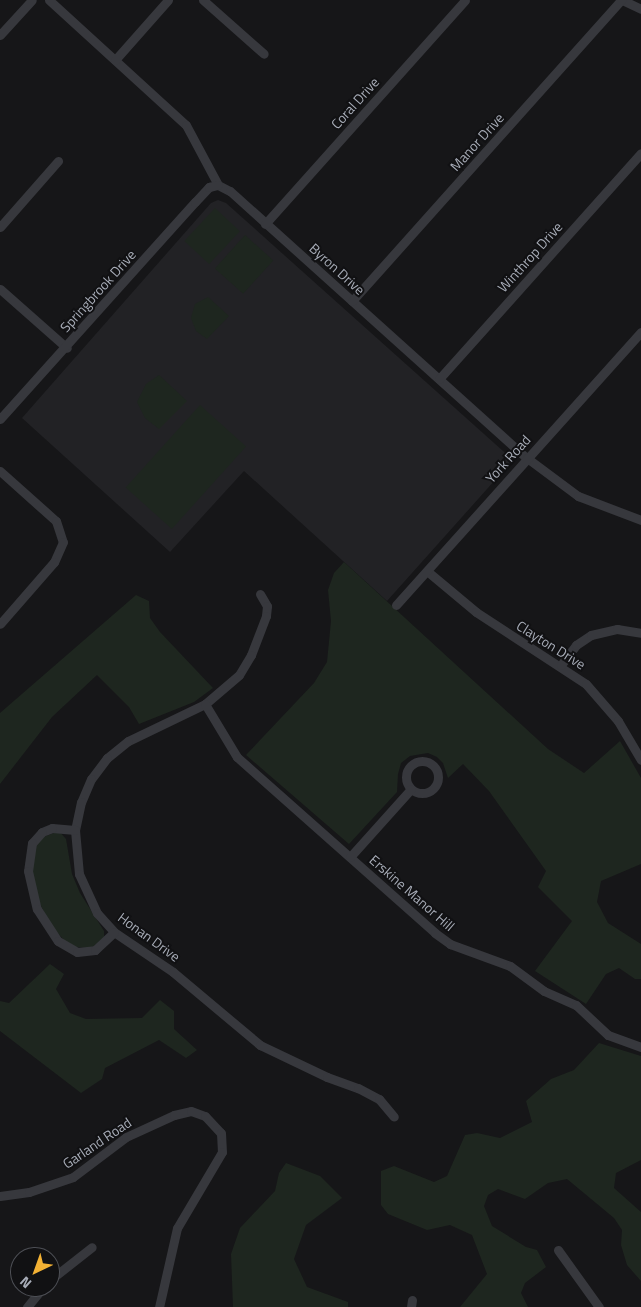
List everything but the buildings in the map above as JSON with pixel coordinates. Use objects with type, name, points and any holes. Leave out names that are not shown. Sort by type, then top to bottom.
[{"type":"street","points":[[0,36],[32,0]]},
{"type":"street","name":"Byron Drive","points":[[49,0],[186,125],[218,185],[230,191],[527,458],[578,496],[641,520]]},
{"type":"street","points":[[114,60],[168,0]]},
{"type":"street","points":[[203,0],[264,54]]},
{"type":"street","name":"Coral Drive","points":[[266,224],[465,0]]},
{"type":"street","points":[[621,0],[641,9]]},
{"type":"street","name":"Manor Drive","points":[[352,301],[621,0]]},
{"type":"street","name":"Winthrop Drive","points":[[440,379],[641,153]]},
{"type":"street","points":[[0,227],[58,161]]},
{"type":"street","name":"Springbrook Drive","points":[[0,419],[196,202],[210,187],[218,185]]},
{"type":"street","points":[[0,289],[66,348]]},
{"type":"street","name":"York Road","points":[[396,605],[641,332]]},
{"type":"street","points":[[0,471],[56,522],[63,542],[54,562],[0,624]]},
{"type":"street","name":"Clayton Drive","points":[[427,571],[476,612],[561,664],[586,684],[609,708],[641,760]]},
{"type":"street","name":"Honan Drive","points":[[260,594],[266,606],[266,616],[251,655],[238,675],[205,704],[135,737],[111,755],[91,779],[81,802],[74,830],[75,858],[84,888],[97,913],[114,932],[173,972],[260,1045],[379,1099],[394,1117]]},
{"type":"street","points":[[561,664],[576,645],[591,635],[616,629],[641,632]]},
{"type":"street","name":"Erskine Manor Hill","points":[[205,704],[237,757],[450,944],[510,966],[544,991],[576,1005],[602,1032],[641,1047]]},
{"type":"street","points":[[350,857],[411,789]]},
{"type":"street","points":[[74,830],[52,828],[42,832],[32,842],[28,871],[37,909],[58,941],[77,952],[95,950],[114,932]]},
{"type":"street","name":"Garland Road","points":[[0,1196],[29,1192],[73,1177],[126,1137],[174,1115],[191,1111],[205,1116],[221,1133],[222,1152],[177,1228],[159,1307]]},
{"type":"street","points":[[60,1272],[92,1247]]},
{"type":"street","points":[[558,1250],[599,1307]]},
{"type":"street","points":[[27,1307],[36,1297]]},
{"type":"shaded area","points":[[218,200],[226,203],[513,460],[387,601],[244,471],[170,552],[22,418],[211,203]]},
{"type":"shaded area","points":[[215,208],[240,231],[209,264],[184,241]]},
{"type":"shaded area","points":[[245,235],[273,260],[243,294],[215,268]]},
{"type":"shaded area","points":[[208,297],[229,316],[207,339],[196,331],[191,318],[195,304]]},
{"type":"shaded area","points":[[159,375],[187,401],[159,429],[145,418],[137,402],[146,384]]},
{"type":"shaded area","points":[[200,405],[246,446],[172,529],[126,487]]},
{"type":"shaded area","points":[[344,562],[548,749],[584,773],[620,741],[641,778],[641,864],[601,881],[597,902],[608,923],[641,944],[641,979],[635,979],[619,968],[606,974],[586,1004],[535,971],[572,921],[538,887],[546,871],[489,791],[463,764],[448,778],[443,763],[437,757],[428,753],[410,756],[401,763],[397,792],[349,844],[246,755],[314,683],[327,662],[331,621],[328,590],[334,573]]},
{"type":"shaded area","points":[[136,595],[149,601],[150,618],[160,632],[213,688],[194,702],[139,724],[129,707],[97,675],[52,717],[0,784],[0,713]]},
{"type":"shaded area","points":[[59,831],[66,839],[72,874],[80,893],[104,931],[104,937],[92,948],[75,947],[65,941],[50,925],[37,897],[31,872],[36,846],[41,838]]},
{"type":"shaded area","points":[[50,964],[64,974],[56,989],[70,1013],[86,1019],[142,1018],[160,1000],[174,1011],[174,1029],[197,1050],[186,1058],[159,1040],[105,1068],[102,1079],[81,1093],[0,1031],[0,1001],[9,1003]]},
{"type":"shaded area","points":[[599,1043],[641,1056],[641,1160],[616,1173],[614,1188],[641,1212],[641,1281],[627,1265],[621,1245],[622,1230],[614,1218],[567,1179],[548,1183],[525,1199],[498,1189],[488,1195],[484,1206],[492,1226],[526,1247],[537,1250],[546,1267],[525,1283],[521,1293],[528,1307],[460,1307],[487,1274],[472,1235],[450,1225],[427,1230],[388,1214],[381,1205],[381,1171],[394,1166],[434,1182],[447,1176],[465,1135],[477,1133],[500,1138],[532,1122],[526,1101],[551,1079],[574,1070]]},
{"type":"shaded area","points":[[286,1163],[320,1176],[342,1198],[306,1225],[294,1259],[307,1287],[348,1302],[348,1307],[233,1307],[231,1254],[240,1228],[275,1191],[279,1173]]}]
